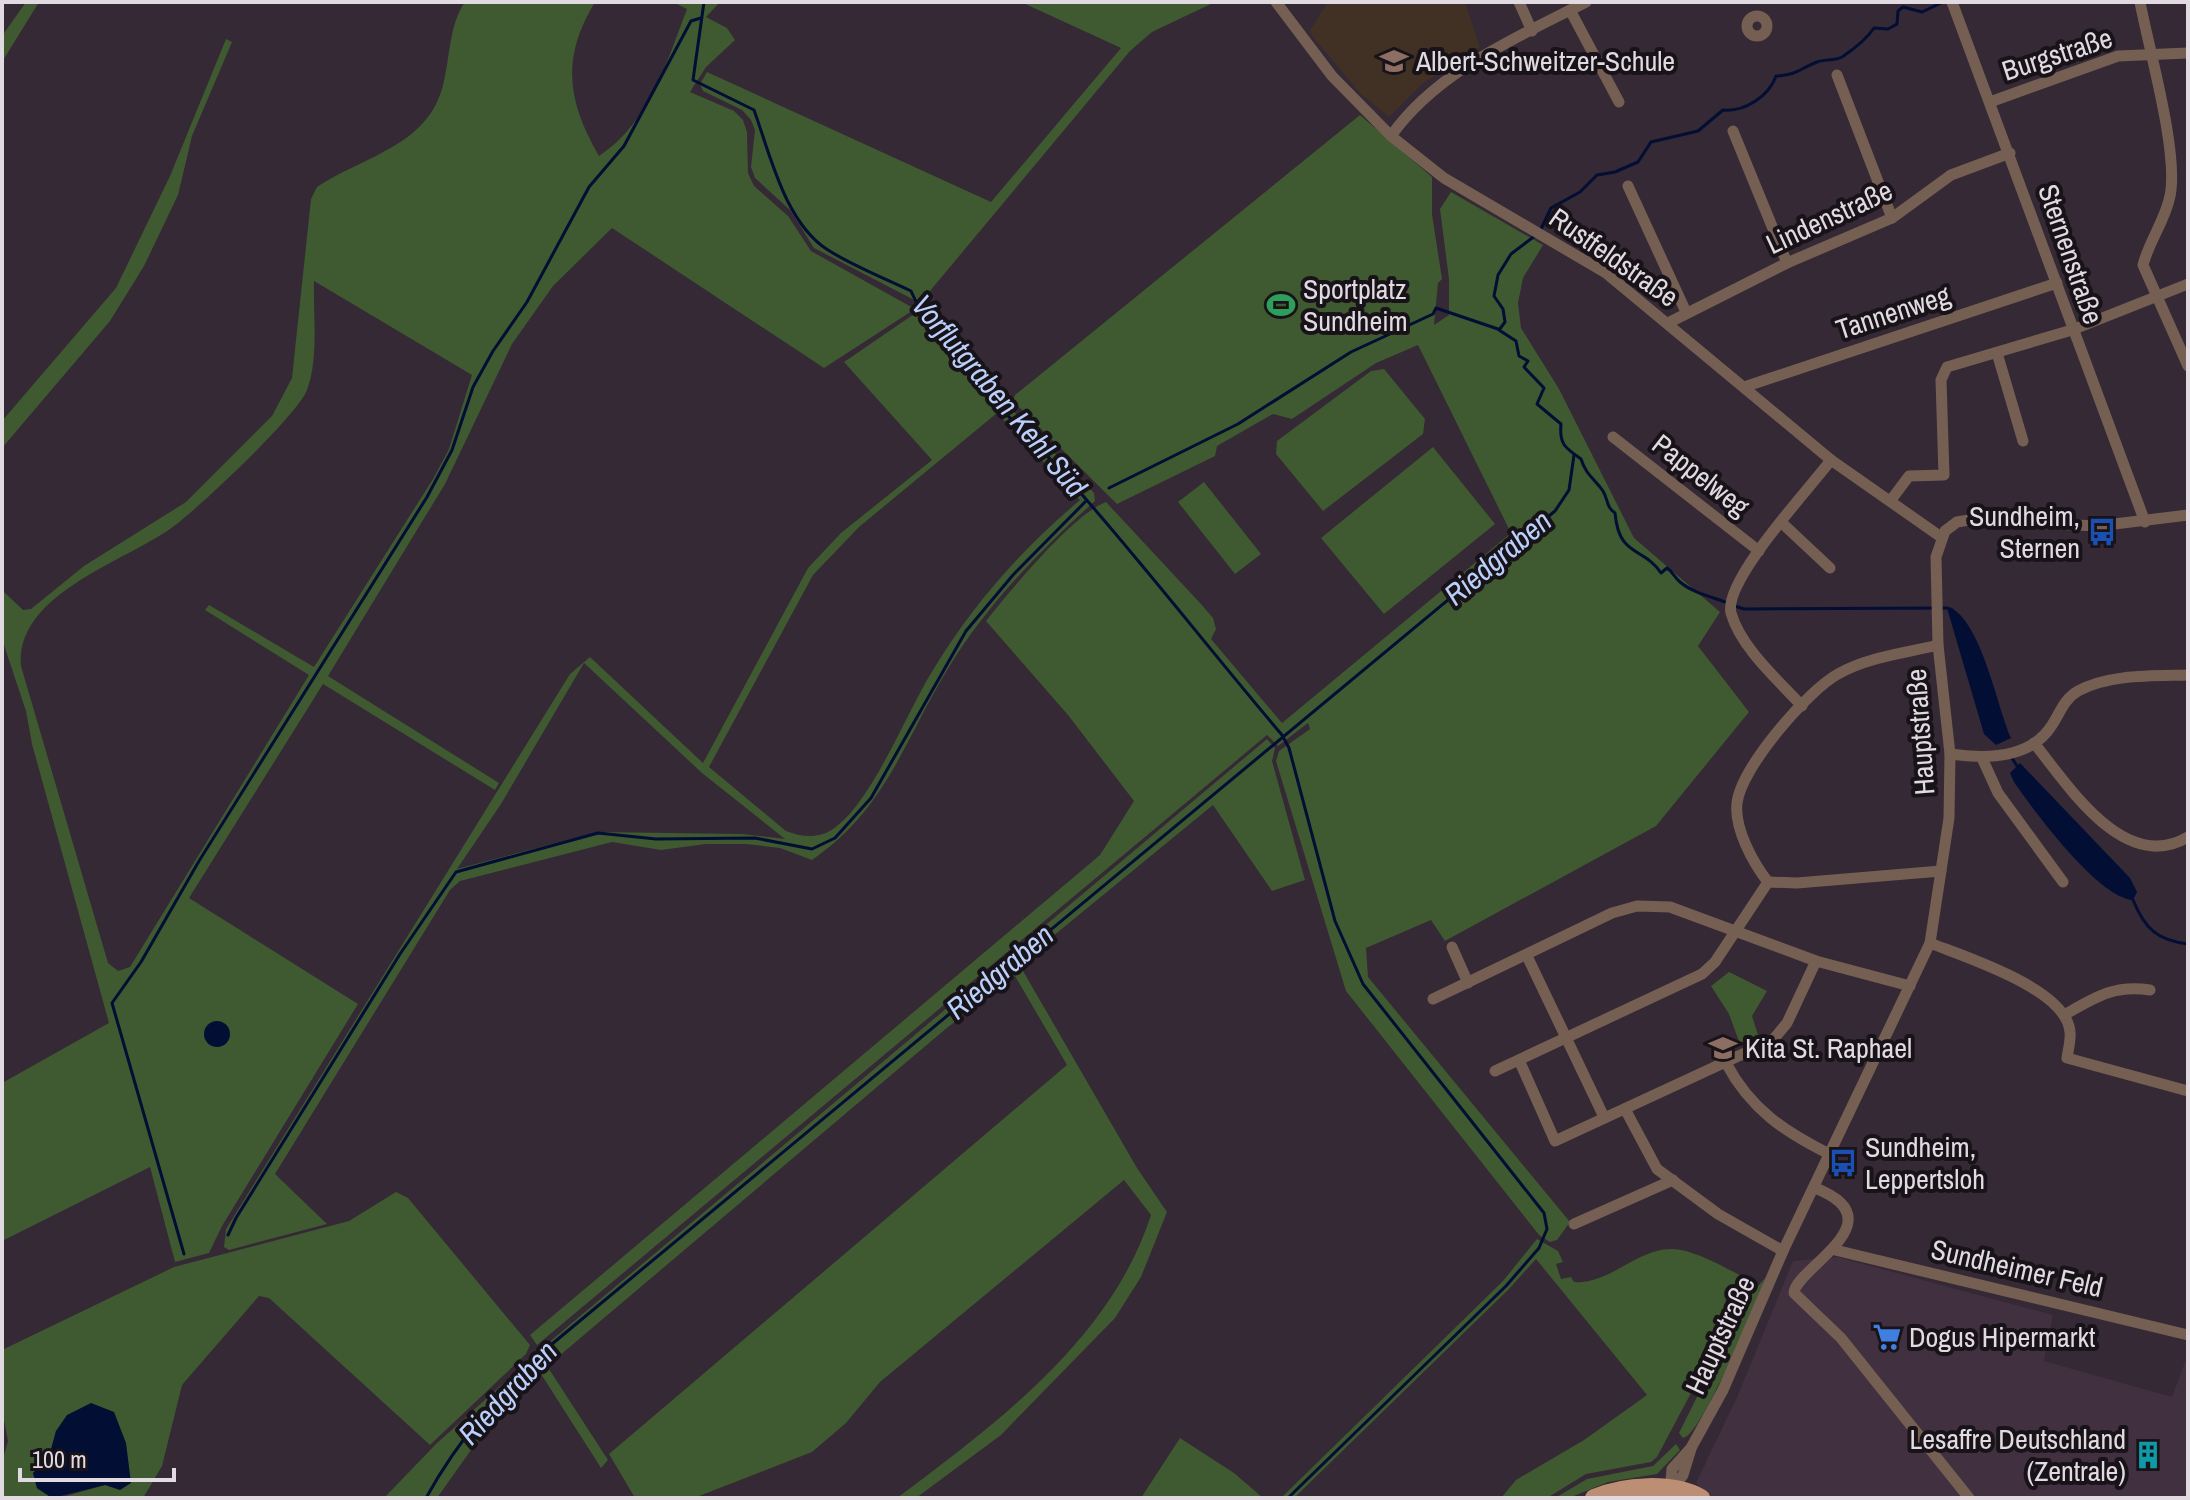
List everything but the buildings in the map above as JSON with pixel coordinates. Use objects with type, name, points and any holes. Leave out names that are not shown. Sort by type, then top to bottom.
[{"type":"main road","points":[[1594,1498],[1627,1489],[1674,1494],[1683,1489],[1701,1498]]},
{"type":"street","name":"Rustfeldstraße","points":[[1276,2],[1332,76],[1391,136],[1444,178],[1606,273],[1831,460],[1941,537]]},
{"type":"street","points":[[1519,2],[1532,31]]},
{"type":"street","points":[[1391,136],[1426,95],[1456,72],[1586,2]]},
{"type":"street","points":[[1759,2],[1766,21]]},
{"type":"street","name":"Sternenstraße","points":[[1952,2],[2145,522]]},
{"type":"street","points":[[2140,2],[2170,155],[2172,181],[2170,198],[2143,265],[2188,366]]},
{"type":"street","points":[[1570,10],[1619,102]]},
{"type":"street","name":"Burgstraße","points":[[1990,102],[2118,56],[2188,53]]},
{"type":"street","points":[[1837,75],[1892,218]]},
{"type":"street","points":[[1733,131],[1787,263]]},
{"type":"street","name":"Lindenstraße","points":[[1668,323],[1787,263],[1892,218],[1939,182],[2010,153]]},
{"type":"street","points":[[1628,186],[1686,312]]},
{"type":"street","name":"Tannenweg","points":[[1744,387],[2057,283]]},
{"type":"street","points":[[1891,500],[1909,476],[1944,475],[1943,371],[2072,330],[2188,284]]},
{"type":"street","points":[[1997,353],[2023,441]]},
{"type":"street","name":"Pappelweg","points":[[1613,437],[1759,551]]},
{"type":"street","points":[[1802,706],[1739,630],[1731,611],[1731,596],[1759,551],[1831,460]]},
{"type":"street","points":[[1941,537],[1957,522],[1969,520],[2098,526],[2188,515]]},
{"type":"street","points":[[1782,523],[1830,568]]},
{"type":"street","name":"Hauptstraße","points":[[1674,1494],[1672,1469],[1691,1448],[1723,1390],[1783,1251],[1930,943],[1949,818],[1950,754],[1938,645],[1935,570],[1941,537]]},
{"type":"street","points":[[1768,882],[1749,853],[1736,807],[1752,765],[1772,737],[1835,675],[1854,666],[1938,645]]},
{"type":"street","points":[[1950,754],[1982,758],[2019,750],[2034,743],[2051,727],[2068,699],[2082,689],[2134,677],[2188,675]]},
{"type":"street","points":[[2034,743],[2083,804],[2116,831],[2149,846],[2166,847],[2188,837]]},
{"type":"street","points":[[1982,758],[1998,793],[2063,882]]},
{"type":"street","points":[[1768,882],[1797,883],[1941,871]]},
{"type":"street","points":[[1495,1071],[1702,974],[1715,962],[1768,882]]},
{"type":"street","points":[[1433,999],[1612,913],[1637,906],[1670,907],[1816,961],[1910,986]]},
{"type":"street","points":[[1930,943],[2034,988],[2064,1015],[2071,1031],[2067,1058],[2188,1091]]},
{"type":"street","points":[[1452,947],[1468,983]]},
{"type":"street","points":[[1527,956],[1604,1117]]},
{"type":"street","points":[[1519,1060],[1555,1141],[1773,1040],[1787,1023],[1816,961]]},
{"type":"street","points":[[2064,1015],[2104,992],[2126,986],[2150,990]]},
{"type":"street","points":[[1726,1063],[1750,1102],[1781,1130],[1831,1155]]},
{"type":"street","points":[[1625,1109],[1657,1169],[1718,1214],[1783,1251]]},
{"type":"street","points":[[1574,1224],[1673,1180]]},
{"type":"street","points":[[1815,1188],[1837,1199],[1844,1208],[1846,1229],[1835,1250],[1797,1282],[1794,1293],[1841,1338],[1969,1498]]},
{"type":"street","name":"Sundheimer Feld","points":[[1835,1250],[2188,1335]]},
{"type":"shaded area","name":"Albert-Schweitzer-Schule","points":[[1328,2],[1465,2],[1480,47],[1422,84],[1389,117],[1360,93],[1309,32]]},
{"type":"shaded area","points":[[1837,1257],[2053,1315],[2044,1361],[2172,1397],[2185,1362],[2188,1363],[2188,1498],[1711,1498],[1696,1483],[1738,1395],[1793,1261]]},
{"type":"green space","points":[[26,2],[39,2],[2,62],[2,36]]},
{"type":"green space","points":[[465,2],[595,2],[577,42],[572,79],[580,117],[599,156],[631,126],[654,90],[687,9],[673,2],[720,2],[706,17],[727,28],[735,40],[706,67],[690,92],[734,111],[743,120],[747,132],[748,173],[754,186],[788,216],[811,251],[915,309],[824,368],[612,228],[553,286],[512,344],[445,484],[328,676],[499,783],[495,790],[323,684],[189,898],[358,1004],[222,1226],[209,1253],[175,1262],[150,1167],[2,1241],[2,1083],[109,1023],[32,744],[26,711],[2,639],[2,590],[23,610],[31,609],[84,566],[186,502],[272,416],[292,378],[311,199],[317,187],[392,147],[424,122],[435,106],[443,85],[460,11]],"holes":[[[314,281],[472,375],[449,449],[433,479],[314,667],[209,605],[205,610],[309,675],[130,967],[118,971],[108,963],[21,666],[24,641],[35,619],[53,600],[76,583],[183,519],[285,420],[299,403],[311,378]]]},
{"type":"green space","points":[[1021,2],[1215,2],[1152,32],[1130,51],[920,303],[814,248],[790,210],[755,178],[751,167],[755,130],[751,120],[742,110],[703,91],[700,84],[707,72],[991,202],[1121,48]]},
{"type":"green space","points":[[226,39],[232,42],[192,136],[178,195],[144,266],[110,321],[2,448],[2,421],[116,288],[170,176]]},
{"type":"green space","points":[[1360,115],[1432,177],[1432,214],[1442,279],[1438,283],[1434,325],[1449,315],[1449,279],[1440,209],[1451,192],[1543,245],[1523,278],[1518,303],[1521,328],[1559,389],[1634,538],[1720,612],[1698,646],[1749,712],[1656,826],[1445,941],[1431,920],[1366,948],[1368,977],[1570,1222],[1557,1240],[1550,1242],[1539,1235],[1346,991],[1276,761],[1279,751],[1310,729],[1308,723],[1278,746],[1267,735],[537,1345],[530,1335],[1100,855],[1134,801],[1068,715],[986,621],[1042,555],[1092,509],[1106,502],[1201,604],[1213,618],[1216,629],[1211,639],[1282,723],[1511,533],[1418,345],[1376,363],[1292,419],[1273,414],[1217,446],[1215,456],[1117,504],[1013,401],[1015,395]]},
{"type":"green space","points":[[920,310],[930,314],[1016,414],[1094,493],[1095,501],[997,600],[949,667],[876,796],[838,840],[812,860],[780,848],[746,844],[706,844],[661,850],[612,842],[460,881],[450,890],[275,1174],[327,1224],[229,1250],[224,1247],[226,1229],[570,674],[590,657],[703,763],[808,568],[841,533],[932,460],[844,362]],"holes":[[[997,413],[1080,500],[1018,558],[948,646],[875,778],[847,816],[833,829],[816,836],[786,831],[709,767],[813,575],[859,527]],[[584,663],[702,773],[785,839],[742,834],[598,832],[457,869],[501,804]]]},
{"type":"green space","points":[[1384,369],[1425,419],[1423,434],[1323,511],[1276,454],[1277,441],[1371,371]]},
{"type":"green space","points":[[1433,447],[1495,524],[1384,614],[1321,538]]},
{"type":"green space","points":[[1204,482],[1261,554],[1235,574],[1178,502]]},
{"type":"green space","points":[[1267,739],[1275,748],[1272,761],[1305,880],[1272,891],[1213,805],[1019,964],[1137,1168],[1167,1212],[1141,1277],[1115,1318],[1001,1435],[916,1498],[897,1498],[1011,1408],[1079,1339],[1108,1301],[1133,1260],[1151,1215],[1124,1180],[880,1382],[846,1423],[812,1452],[694,1498],[635,1498],[609,1454],[1067,1065],[1015,976],[948,1027],[552,1362],[541,1349]]},
{"type":"green space","points":[[1729,972],[1767,991],[1752,1016],[1758,1035],[1740,1044],[1729,1014],[1711,986]]},
{"type":"green space","points":[[396,1192],[408,1198],[530,1345],[526,1354],[430,1445],[269,1298],[259,1296],[182,1385],[162,1466],[143,1498],[59,1498],[105,1485],[56,1431],[49,1457],[33,1473],[37,1488],[52,1498],[2,1498],[2,1462],[8,1441],[2,1410],[2,1350],[174,1267],[349,1221]]},
{"type":"green space","points":[[1537,1239],[1558,1251],[1563,1262],[1556,1264],[1561,1279],[1571,1277],[1574,1282],[1601,1277],[1640,1257],[1667,1249],[1700,1256],[1757,1283],[1744,1284],[1725,1301],[1728,1303],[1744,1289],[1753,1288],[1741,1299],[1657,1457],[1651,1462],[1586,1474],[1547,1498],[1501,1498],[1516,1480],[1584,1440],[1647,1395],[1536,1259],[1294,1498],[1281,1498],[1503,1281]]},
{"type":"green space","points":[[1765,1278],[1715,1392],[1692,1431],[1683,1438],[1679,1433],[1745,1301]]},
{"type":"green space","points":[[538,1352],[608,1460],[601,1468],[541,1374],[493,1419],[437,1498],[384,1498],[436,1444]]},
{"type":"green space","points":[[1180,1438],[1234,1473],[1263,1498],[1141,1498]]},
{"type":"green space","points":[[1676,1444],[1680,1450],[1657,1474],[1608,1482],[1569,1498],[1555,1498],[1587,1479],[1653,1466]]},
{"type":"water","points":[[1947,608],[1961,616],[1979,647],[2011,738],[1996,745],[1984,734]]},
{"type":"water","points":[[2020,763],[2130,878],[2137,892],[2133,900],[2119,896],[2102,885],[2051,832],[2014,782],[2010,773]]},
{"type":"water","points":[[217,1021],[226,1025],[230,1034],[226,1043],[217,1047],[208,1043],[204,1034],[208,1025]]},
{"type":"water","points":[[91,1403],[114,1412],[126,1443],[131,1483],[120,1490],[105,1485],[52,1498],[37,1488],[33,1473],[49,1457],[56,1431],[67,1415]]},
{"type":"waterway","name":"Vorflutgraben Kehl Süd","points":[[704,2],[693,80],[754,110],[773,167],[801,223],[828,250],[911,291],[924,316],[959,364],[1091,505],[1282,735],[1289,748],[1335,921],[1363,984],[1544,1213],[1547,1229],[1539,1248],[1506,1286],[1288,1498]]},
{"type":"waterway","points":[[1541,229],[1551,208],[1580,192],[1597,175],[1615,172],[1638,162],[1651,142],[1698,131],[1723,110],[1748,105],[1768,90],[1776,76],[1842,57],[1860,44],[1874,28],[1888,29],[1897,24],[1898,11],[1903,7],[1922,12],[1941,3]]},
{"type":"waterway","points":[[184,1254],[112,1003],[141,962],[199,861],[427,497],[452,450],[473,387],[493,351],[527,302],[589,187],[624,146],[691,21],[701,18]]},
{"type":"waterway","points":[[1536,235],[1511,254],[1498,275],[1494,296],[1503,309],[1505,322],[1499,330],[1516,341],[1519,356],[1528,361],[1524,367],[1544,388],[1537,404],[1561,424],[1564,445],[1581,459],[1603,491],[1615,513],[1621,538],[1627,545],[1661,573],[1667,568],[1691,589],[1728,603]]},
{"type":"waterway","points":[[1109,488],[1238,424],[1351,352],[1433,314],[1436,308],[1498,329]]},
{"type":"waterway","name":"Riedgraben","points":[[426,1498],[452,1455],[482,1416],[552,1344],[1555,511],[1569,490],[1574,455]]},
{"type":"waterway","points":[[228,1235],[400,954],[456,872],[598,833],[656,839],[755,838],[812,849],[835,838],[871,798],[966,631],[1013,575],[1086,501]]},
{"type":"waterway","points":[[1735,606],[1744,609],[1947,608]]},
{"type":"waterway","points":[[2010,755],[2017,766]]},
{"type":"waterway","points":[[2133,900],[2142,919],[2153,931],[2168,940],[2188,944]]},
{"type":"place","name":"Albert-Schweitzer-Schule","points":[[1394,61]]},
{"type":"place","name":"Sportplatz Sundheim","points":[[1281,305]]},
{"type":"place","name":"Sundheim, Sternen","points":[[2102,532]]},
{"type":"place","name":"Kita St. Raphael","points":[[1723,1048]]},
{"type":"place","name":"Sundheim, Leppertsloh","points":[[1843,1163]]},
{"type":"place","name":"Dogus Hipermarkt","points":[[1887,1337]]},
{"type":"place","name":"Lesaffre Deutschland (Zentrale)","points":[[2148,1455]]}]
